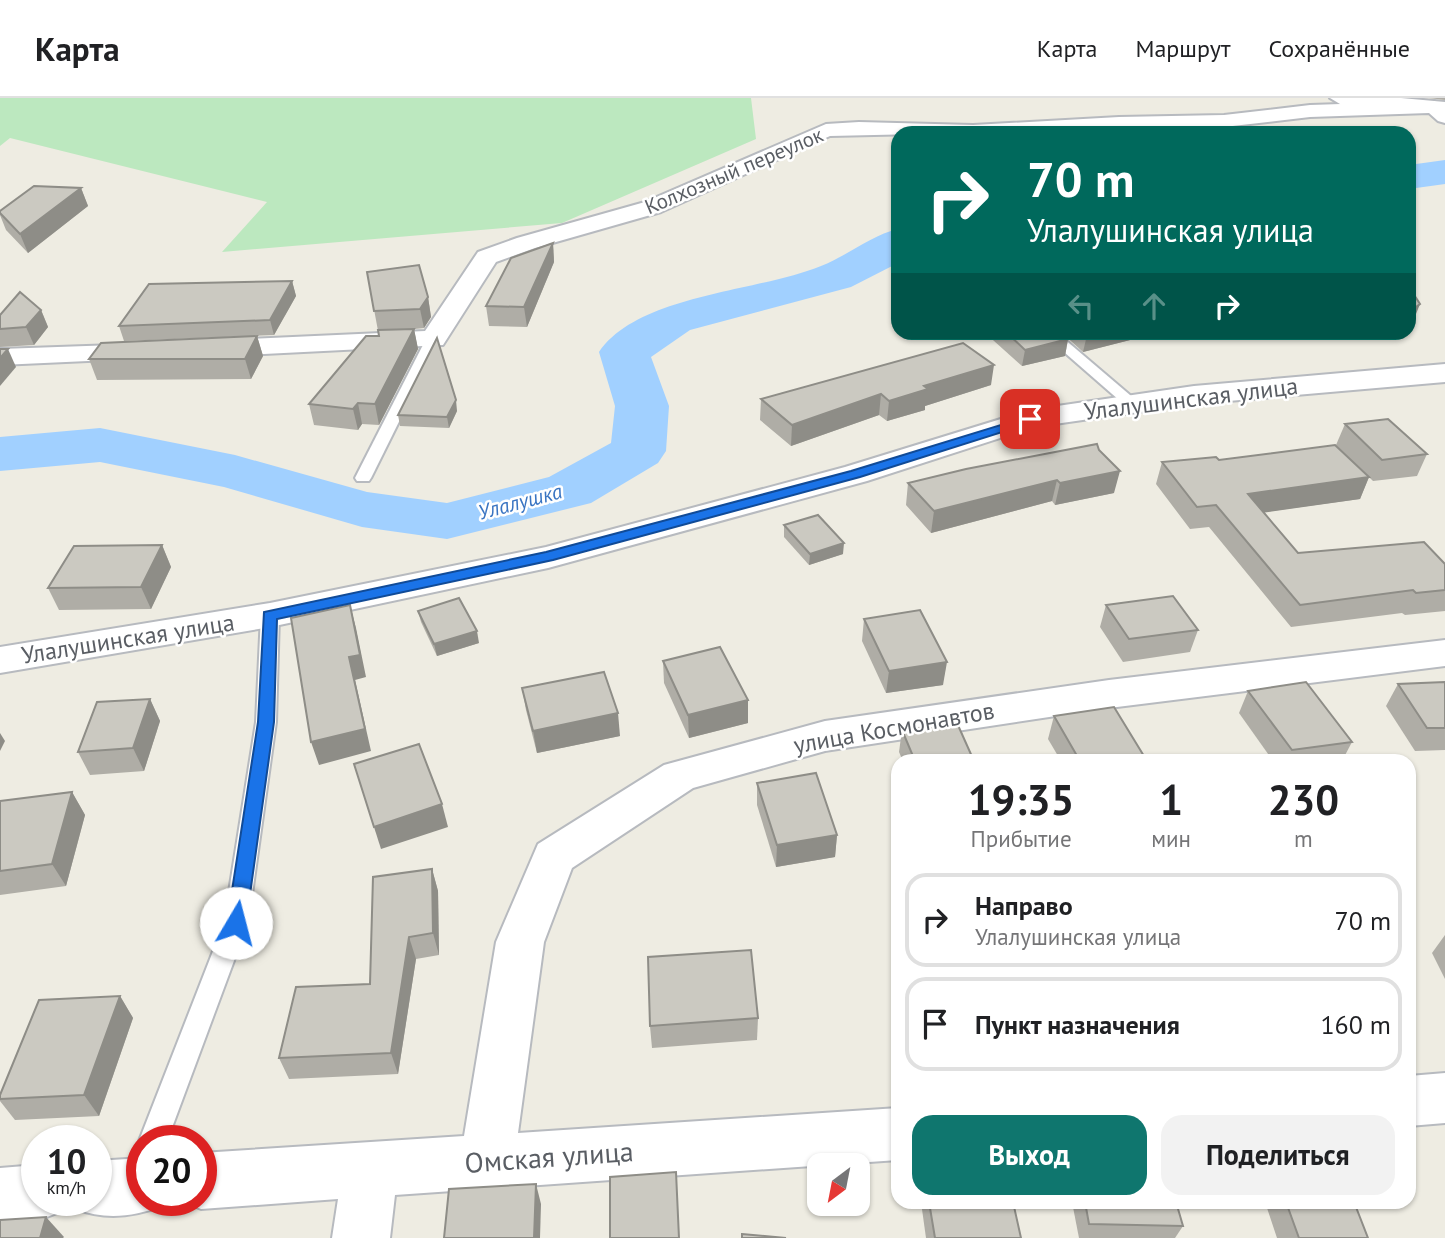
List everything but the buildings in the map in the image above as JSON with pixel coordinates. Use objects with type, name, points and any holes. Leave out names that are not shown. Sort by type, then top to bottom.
[{"type":"street","points":[[1340,98],[1441,111]]},
{"type":"street","name":"Колхозный переулок","points":[[1064,126],[1224,121],[1310,111],[1441,111]]},
{"type":"street","name":"Колхозный переулок","points":[[433,339],[487,257],[526,243],[653,207],[826,131],[891,129]]},
{"type":"street","points":[[0,357],[433,339]]},
{"type":"street","name":"Улалушинская улица","points":[[0,660],[270,615],[548,557],[856,474],[1030,419],[1194,396],[1445,373]]},
{"type":"street","name":"улица Космонавтов","points":[[487,1161],[520,942],[554,857],[679,776],[825,736],[1109,694],[1445,653]]},
{"type":"street","points":[[1416,1100],[1445,1098]]},
{"type":"street","name":"Омская улица","points":[[217,1180],[891,1134]]},
{"type":"street","points":[[361,1238],[370,1169]]},
{"type":"street","points":[[0,1196],[21,1194]]},
{"type":"lane","points":[[363,478],[433,339]]},
{"type":"lane","points":[[1056,340],[1132,404]]},
{"type":"lane","points":[[154,1125],[236,923],[266,722],[270,615]]},
{"type":"green space","points":[[0,98],[751,98],[756,139],[562,223],[222,252],[267,202],[10,138],[0,146]]},
{"type":"waterway","name":"Улалушка","points":[[1416,176],[1445,172]]},
{"type":"waterway","name":"Улалушка","points":[[0,454],[100,445],[235,472],[362,509],[447,521],[570,490],[638,451],[642,406],[624,352],[673,320],[835,277],[891,248]]},
{"type":"route","points":[[236,923],[266,722],[270,615],[548,557],[856,474],[1030,419]]}]
